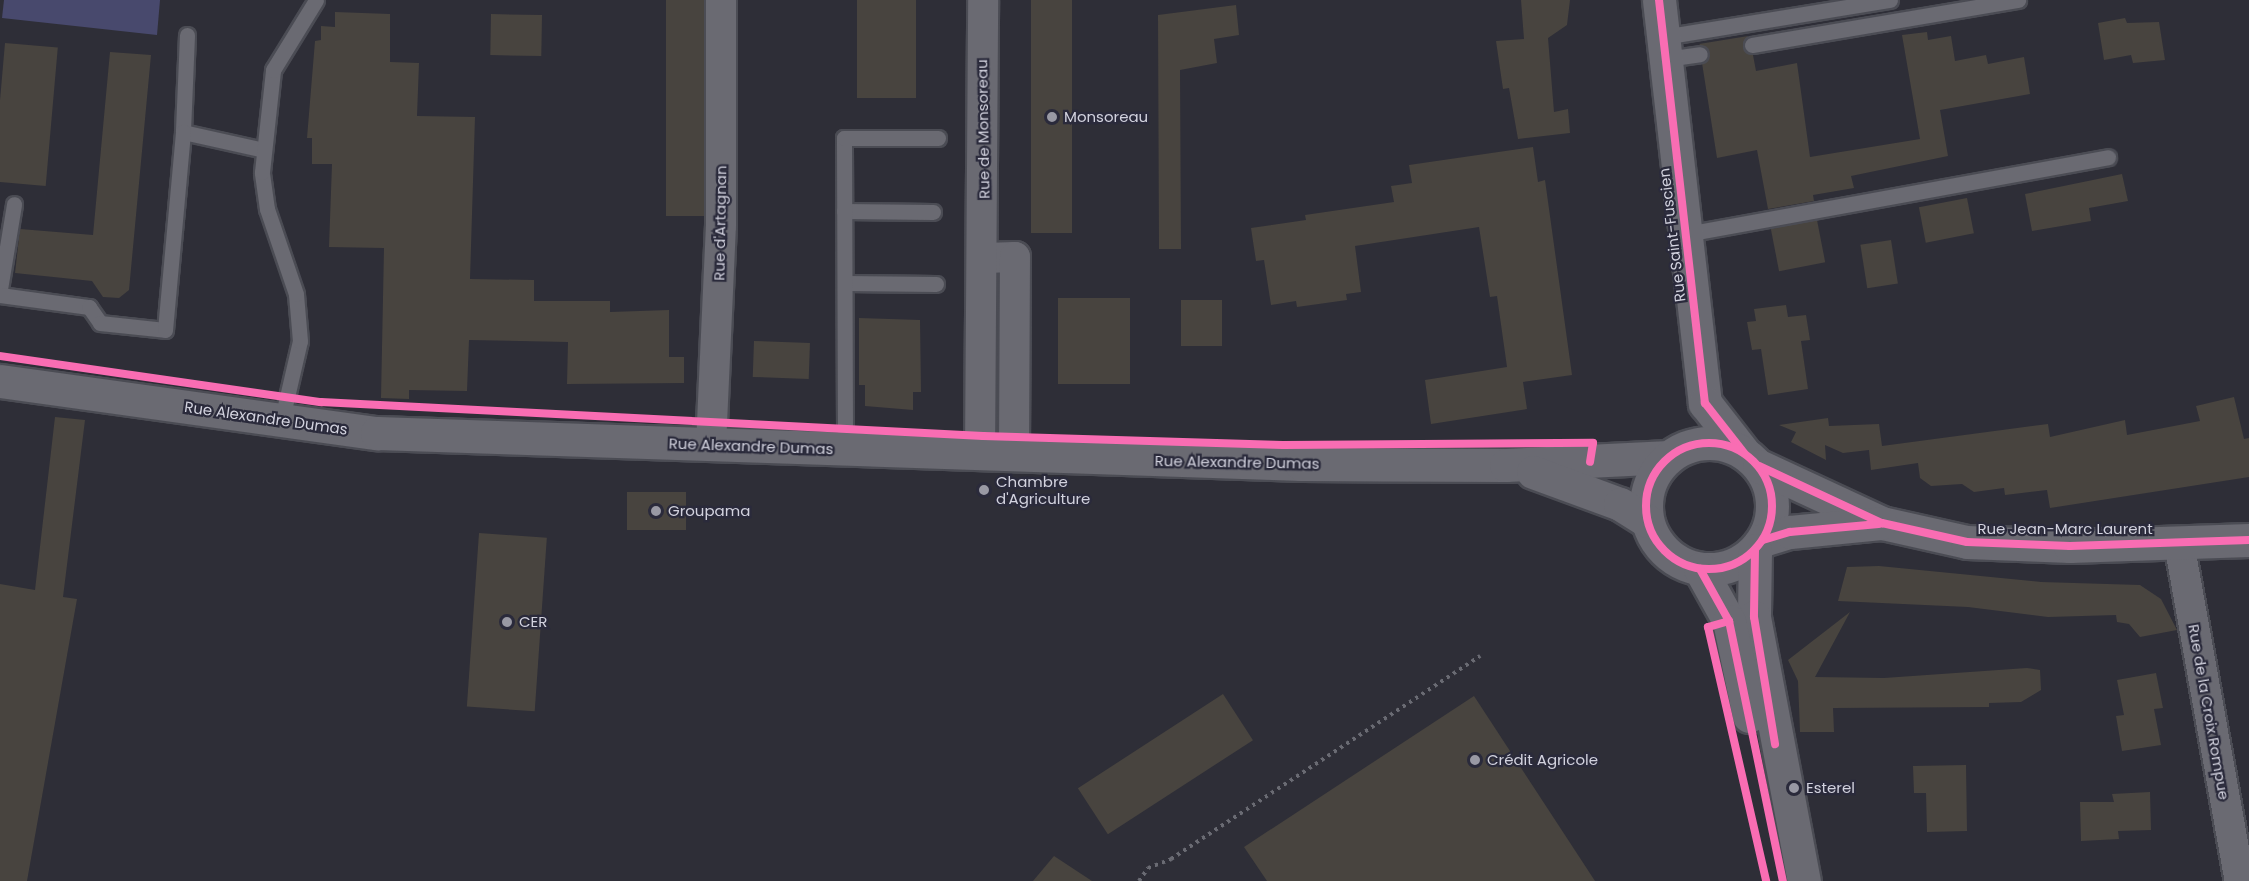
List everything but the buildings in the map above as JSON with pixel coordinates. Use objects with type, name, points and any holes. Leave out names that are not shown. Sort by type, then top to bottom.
[{"type":"street","name":"Rue d'Artagnan","points":[[711,445],[721,226],[722,0]]},
{"type":"street","name":"Rue de Monsoreau","points":[[980,454],[985,258],[983,0]]},
{"type":"street","name":"Rue Saint-Fuscien","points":[[1659,0],[1705,403]]},
{"type":"street","points":[[985,258],[1014,257],[1014,456]]},
{"type":"street","name":"Rue Alexandre Dumas","points":[[0,381],[281,423],[377,433],[1014,456],[1506,465],[1675,453]]},
{"type":"street","points":[[1759,545],[1730,566],[1700,569],[1686,565],[1661,548],[1647,521],[1649,486],[1675,453],[1705,403],[1751,459],[1773,502],[1759,545],[1754,617],[1804,881]]},
{"type":"street","points":[[1675,453],[1707,442],[1751,459]]},
{"type":"street","name":"Rue Jean-Marc Laurent","points":[[1751,459],[1882,523],[1967,542],[2179,543],[2249,540]]},
{"type":"street","name":"Rue Alexandre Dumas","points":[[1506,465],[1586,490],[1647,521]]},
{"type":"street","name":"Rue Jean-Marc Laurent","points":[[1759,545],[1790,532],[1882,523]]},
{"type":"street","name":"Rue de la Croix Rompue","points":[[2179,543],[2240,881]]},
{"type":"street","points":[[1700,569],[1728,621],[1783,881]]},
{"type":"lane","points":[[281,423],[300,341],[297,294],[267,209],[264,150],[273,70],[316,0]]},
{"type":"lane","points":[[1664,48],[1890,0]]},
{"type":"lane","points":[[1752,45],[2018,0]]},
{"type":"lane","points":[[0,295],[89,307],[100,323],[165,330],[183,132],[187,34]]},
{"type":"lane","points":[[1664,48],[1700,54]]},
{"type":"lane","points":[[183,132],[264,150]]},
{"type":"lane","points":[[850,450],[845,431],[844,138],[938,138]]},
{"type":"lane","points":[[1686,234],[2108,157]]},
{"type":"lane","points":[[0,289],[14,204]]},
{"type":"lane","points":[[844,211],[933,212]]},
{"type":"lane","points":[[845,283],[936,284]]},
{"type":"path","points":[[1139,881],[1148,868],[1171,859],[1480,656]]},
{"type":"shaded area","points":[[4,0],[160,0],[157,35],[2,18]]},
{"type":"cycle path","points":[[1659,0],[1705,403],[1744,453]]},
{"type":"cycle path","points":[[0,356],[321,402],[983,436],[1283,445],[1593,443],[1590,462]]},
{"type":"cycle path","points":[[1709,443],[1733,447],[1754,461],[1768,482],[1772,506],[1768,530],[1754,551],[1733,565],[1709,569],[1685,565],[1664,551],[1650,530],[1646,506],[1650,482],[1664,461],[1685,447],[1709,443]]},
{"type":"cycle path","points":[[1759,466],[1882,523],[1967,542],[2070,546],[2249,540]]},
{"type":"cycle path","points":[[1763,540],[1790,532],[1879,524]]},
{"type":"cycle path","points":[[1755,550],[1754,617],[1775,744]]},
{"type":"cycle path","points":[[1700,569],[1729,621],[1783,881]]},
{"type":"cycle path","points":[[1729,621],[1708,627],[1766,881]]},
{"type":"place","name":"Monsoreau","points":[[1052,117]]},
{"type":"place","name":"Chambre d'Agriculture","points":[[984,490]]},
{"type":"place","name":"Groupama","points":[[656,511]]},
{"type":"place","name":"CER","points":[[507,622]]},
{"type":"place","name":"Crédit Agricole","points":[[1475,760]]},
{"type":"place","name":"Esterel","points":[[1794,788]]}]
